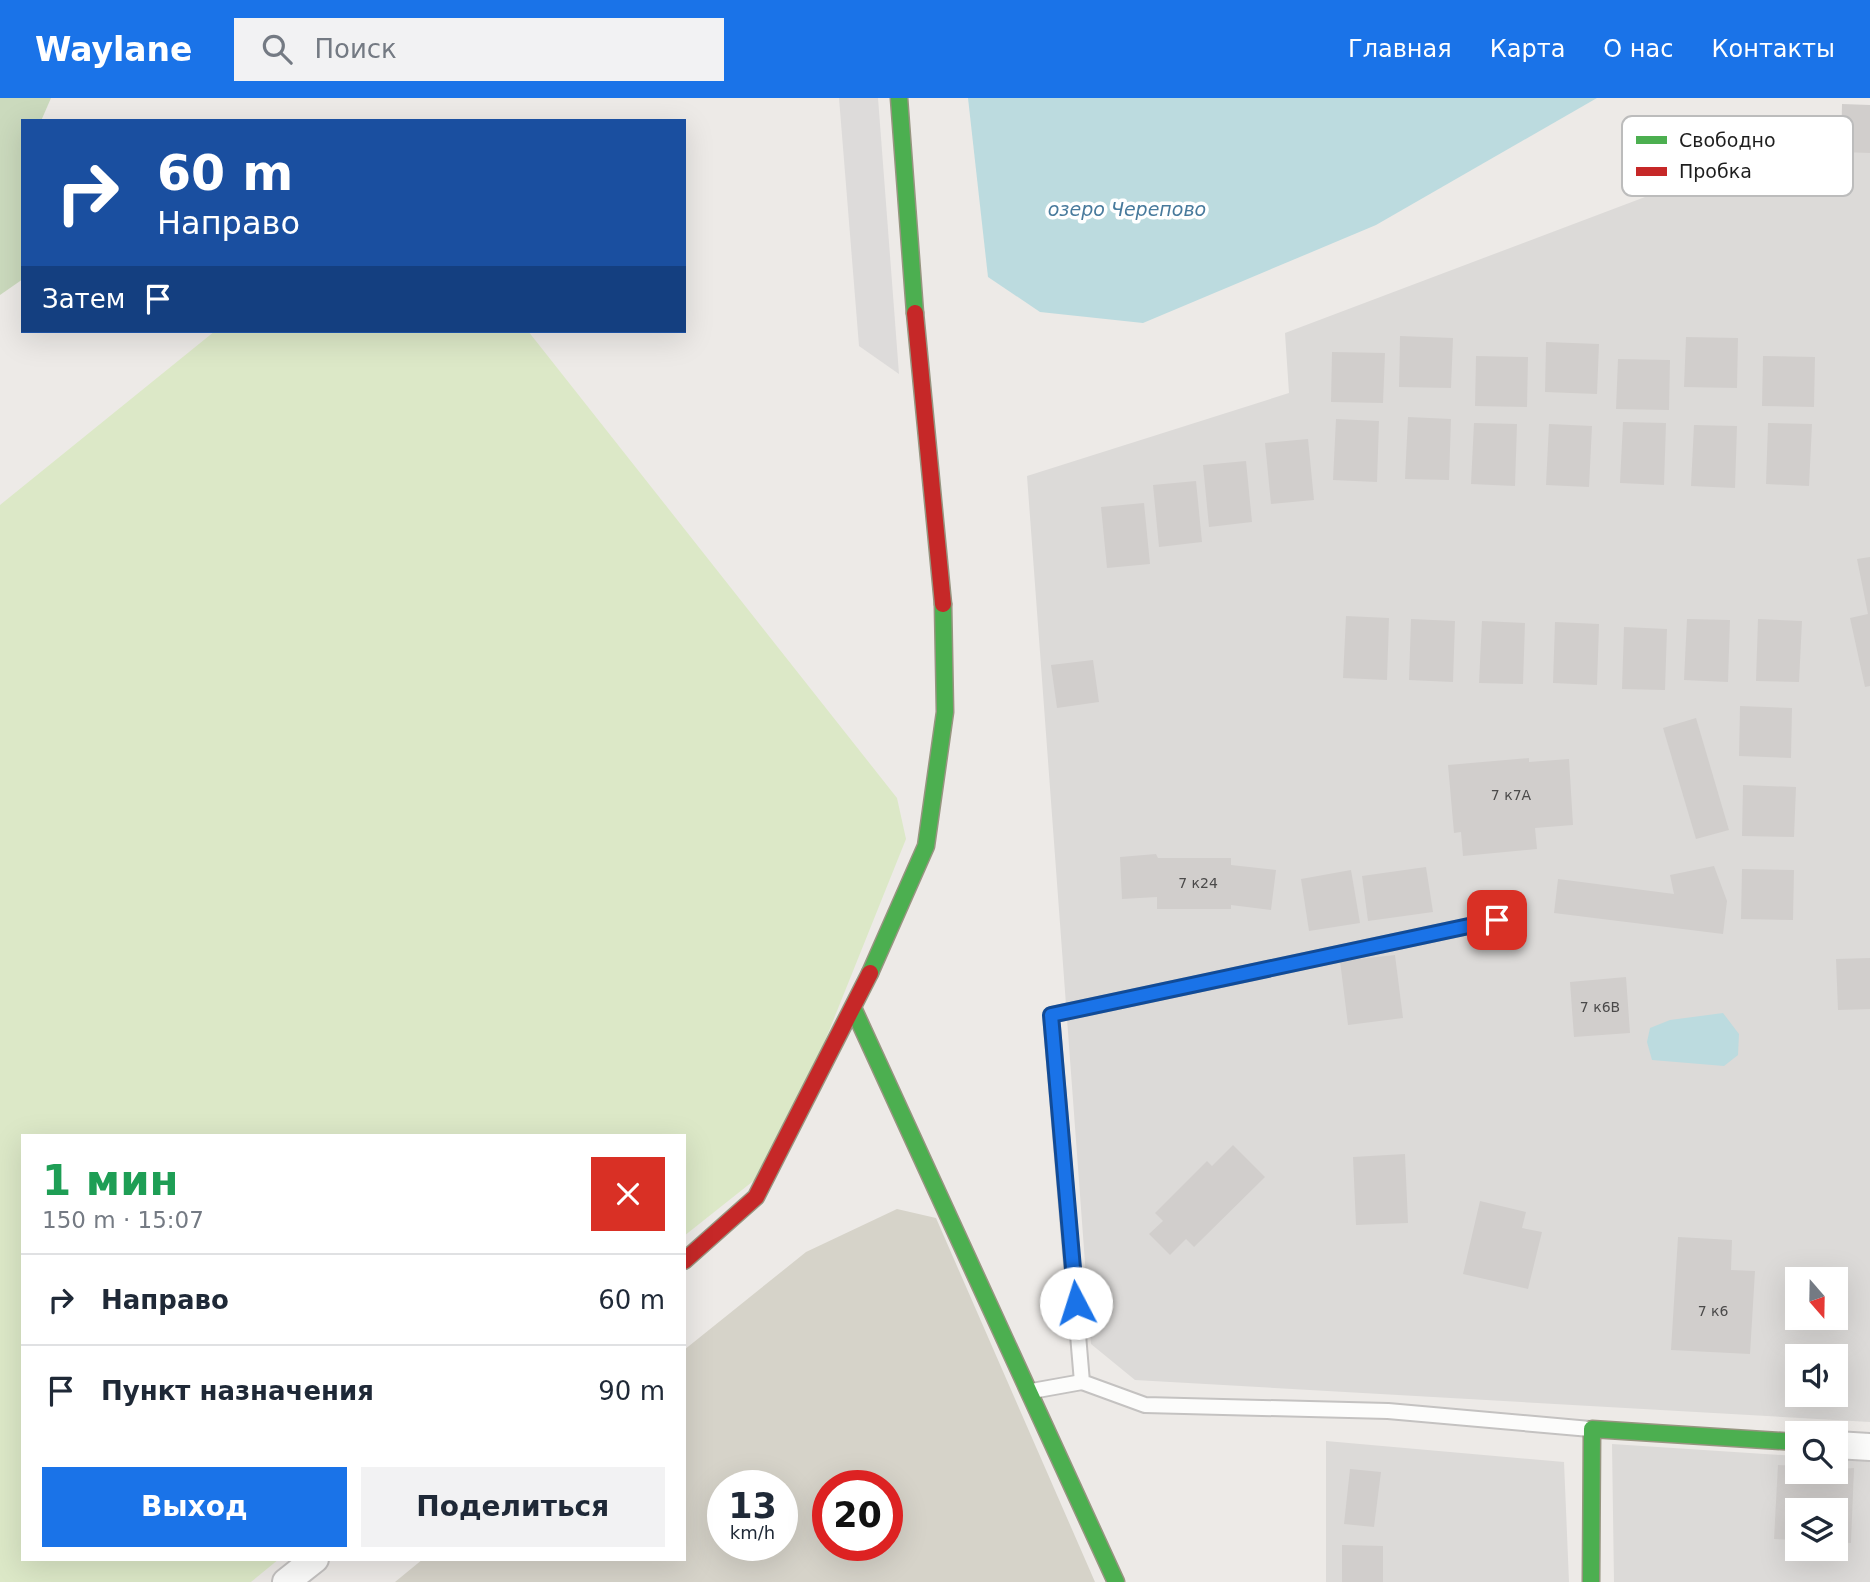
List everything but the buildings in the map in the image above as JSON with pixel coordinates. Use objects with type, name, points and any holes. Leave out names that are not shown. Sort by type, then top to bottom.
[{"type":"street","points":[[686,1259],[756,1197],[854,1010],[926,846],[945,712],[946,644],[936,519],[924,426],[899,98]]},
{"type":"street","points":[[854,1010],[1031,1391],[1116,1582]]},
{"type":"street","points":[[1591,1582],[1592,1429],[1785,1442]]},
{"type":"street","points":[[1848,1446],[1870,1447]]},
{"type":"street","points":[[286,1582],[312,1561]]},
{"type":"lane","points":[[1082,1382],[1051,1015],[1497,920]]},
{"type":"lane","points":[[1031,1391],[1082,1382],[1145,1405],[1388,1411],[1592,1429]]},
{"type":"shaded area","points":[[839,98],[878,98],[899,374],[859,346]]},
{"type":"shaded area","points":[[1870,112],[1870,1422],[1135,1380],[1091,1344],[1027,476],[1289,393],[1285,333],[1648,196],[1853,196],[1853,118]]},
{"type":"shaded area","points":[[897,1209],[936,1218],[1095,1582],[395,1582],[421,1561],[686,1561],[686,1348],[806,1252]]},
{"type":"shaded area","points":[[1326,1441],[1564,1462],[1569,1582],[1326,1582]]},
{"type":"shaded area","points":[[1612,1444],[1785,1455],[1785,1484],[1848,1484],[1848,1459],[1870,1460],[1870,1582],[1614,1582]]},
{"type":"green space","points":[[0,98],[51,98],[42,119],[21,119],[21,280],[0,295]]},
{"type":"green space","points":[[213,333],[530,333],[897,798],[906,839],[776,1163],[686,1234],[686,1134],[21,1134],[21,1561],[277,1561],[251,1582],[0,1582],[0,505]]},
{"type":"water","name":"озеро Черепово","points":[[968,98],[1597,98],[1376,225],[1143,323],[1040,312],[988,277]]},
{"type":"water","points":[[1723,1013],[1739,1034],[1738,1055],[1724,1066],[1652,1060],[1647,1042],[1650,1028],[1670,1020]]},
{"type":"traffic: fast","points":[[899,98],[915,313]]},
{"type":"traffic: fast","points":[[870,973],[926,846],[945,712],[943,604]]},
{"type":"traffic: fast","points":[[854,1010],[1116,1582]]},
{"type":"traffic: fast","points":[[1591,1582],[1592,1429],[1785,1441]]},
{"type":"traffic: jam","points":[[915,313],[943,604]]},
{"type":"traffic: jam","points":[[686,1259],[756,1197],[870,973]]},
{"type":"route","points":[[1076,1303],[1051,1015],[1497,920]]}]
